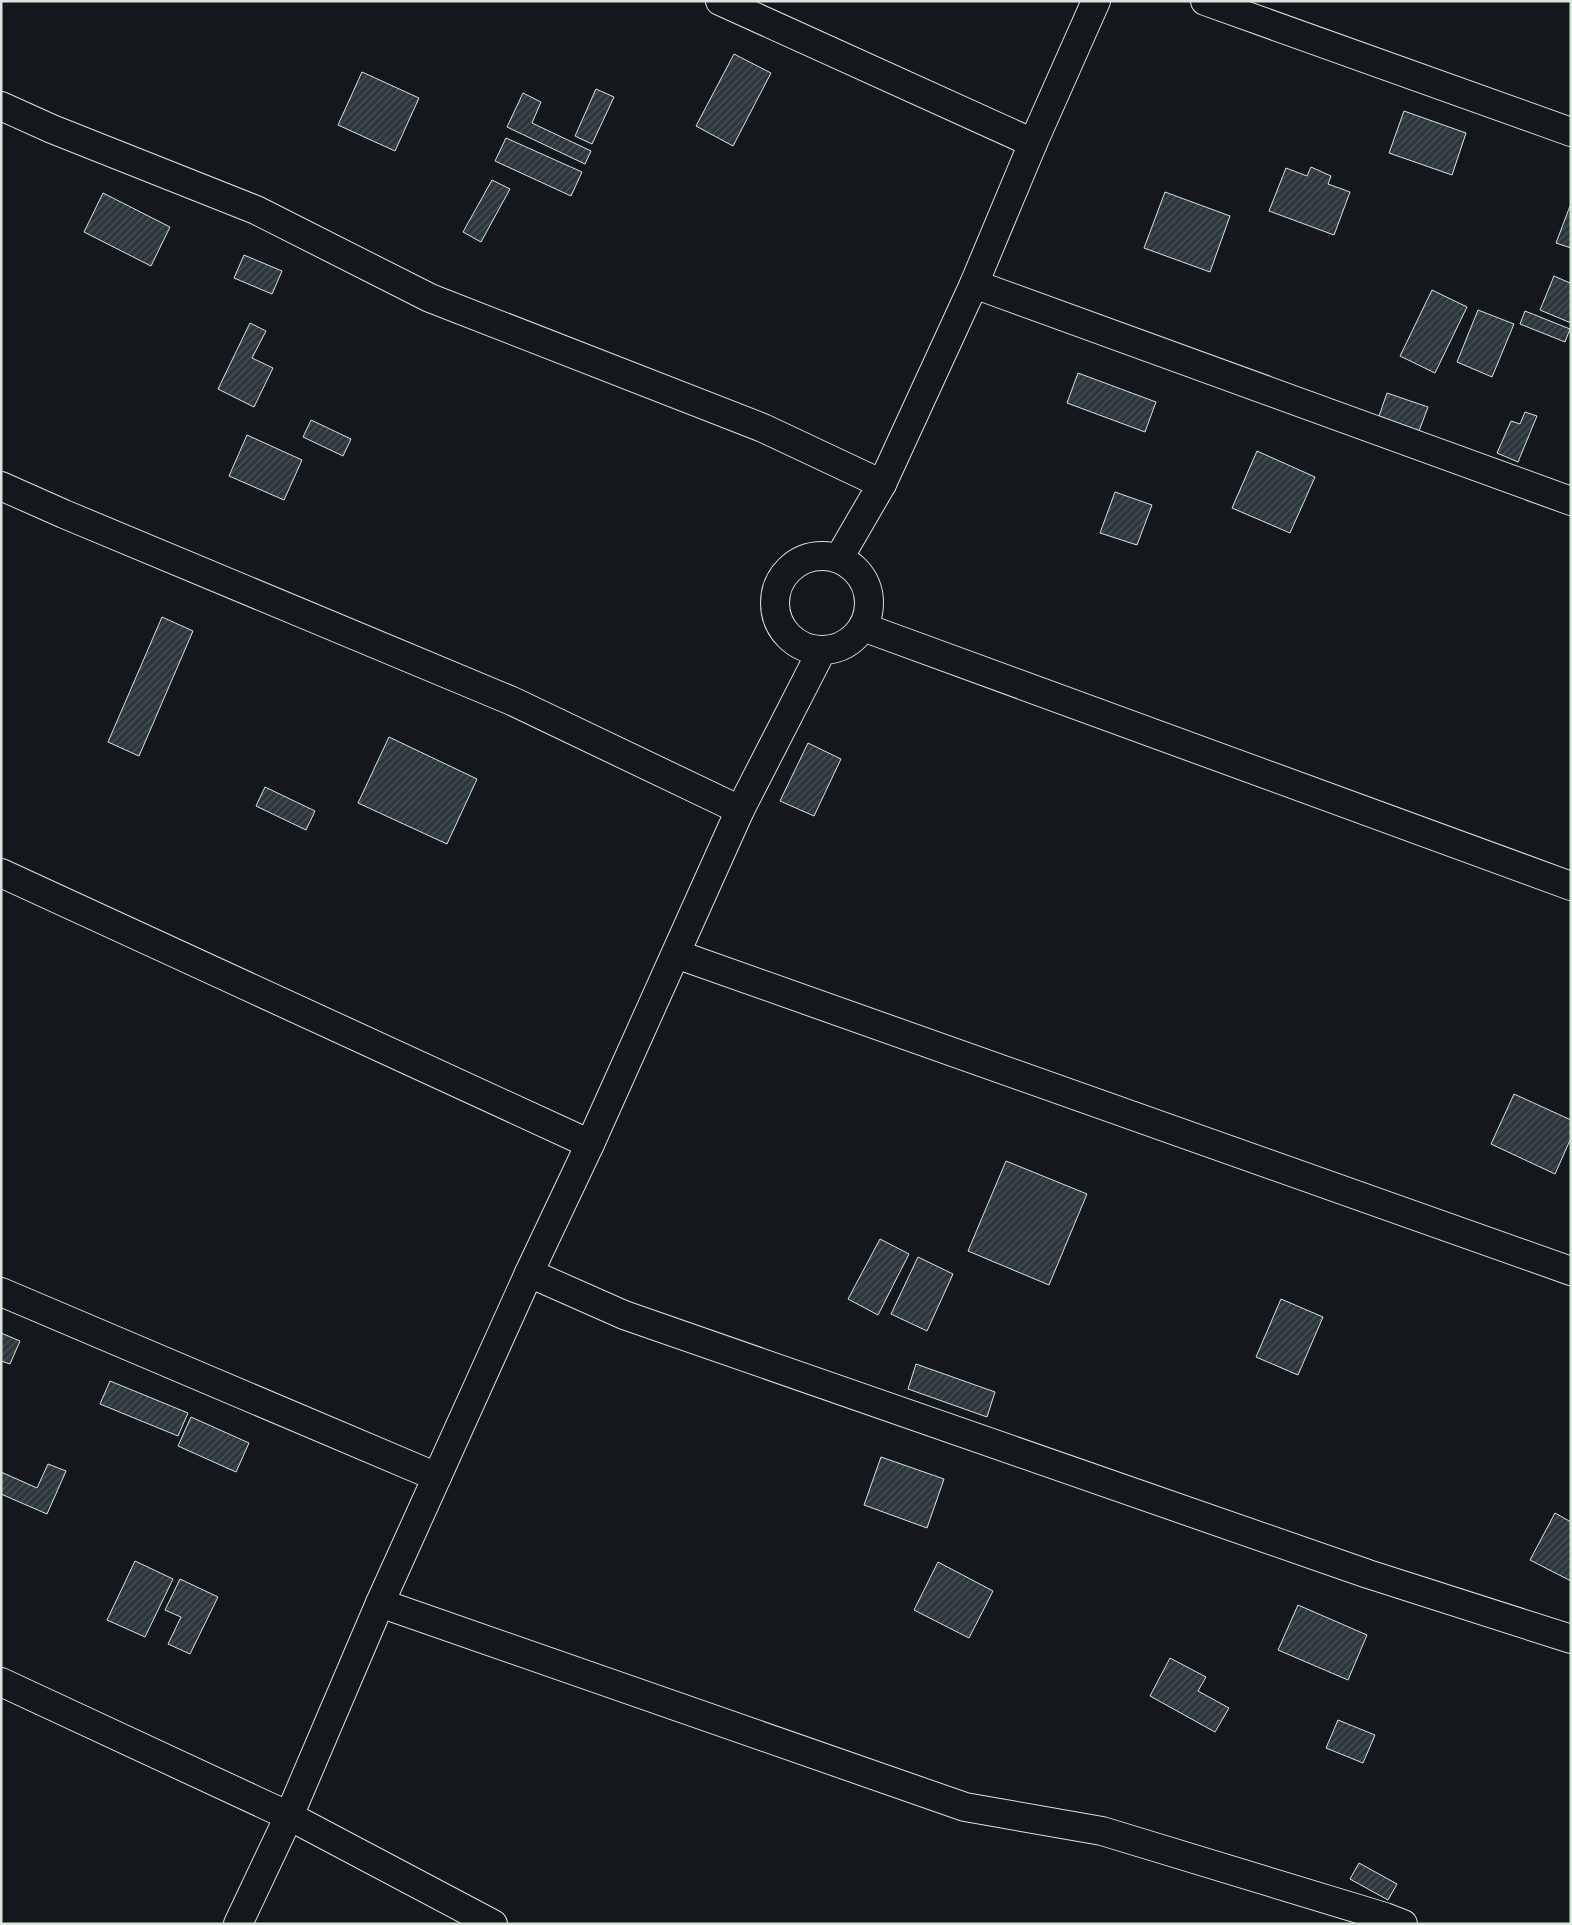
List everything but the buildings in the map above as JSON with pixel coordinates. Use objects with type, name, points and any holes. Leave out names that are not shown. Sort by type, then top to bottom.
[{"type":"street","points":[[720,1],[1033,143]]},
{"type":"street","points":[[839,558],[882,484],[974,284],[1033,143],[1096,1]]},
{"type":"street","points":[[1205,1],[1571,132]]},
{"type":"street","points":[[1,106],[52,129],[256,210],[430,298],[763,428],[882,484]]},
{"type":"street","points":[[974,284],[1571,501]]},
{"type":"street","points":[[1,486],[512,701],[740,810]]},
{"type":"street","points":[[823,556],[839,558],[853,567],[864,580],[869,595],[868,612],[863,627],[852,639],[838,648],[822,650],[806,647],[792,638],[781,626],[776,610],[775,594],[781,578],[792,566],[806,558],[823,556]]},
{"type":"street","points":[[863,627],[1571,886]]},
{"type":"street","points":[[238,1924],[289,1816],[380,1603],[740,810],[822,650]]},
{"type":"street","points":[[1,873],[590,1144]]},
{"type":"street","points":[[676,954],[1571,1271]]},
{"type":"street","points":[[529,1273],[624,1315],[1368,1574],[1571,1639]]},
{"type":"street","points":[[1,1292],[438,1477]]},
{"type":"street","points":[[380,1603],[965,1807],[1102,1831],[1385,1916],[1403,1924]]},
{"type":"street","points":[[1,1682],[289,1816],[493,1924]]}]
